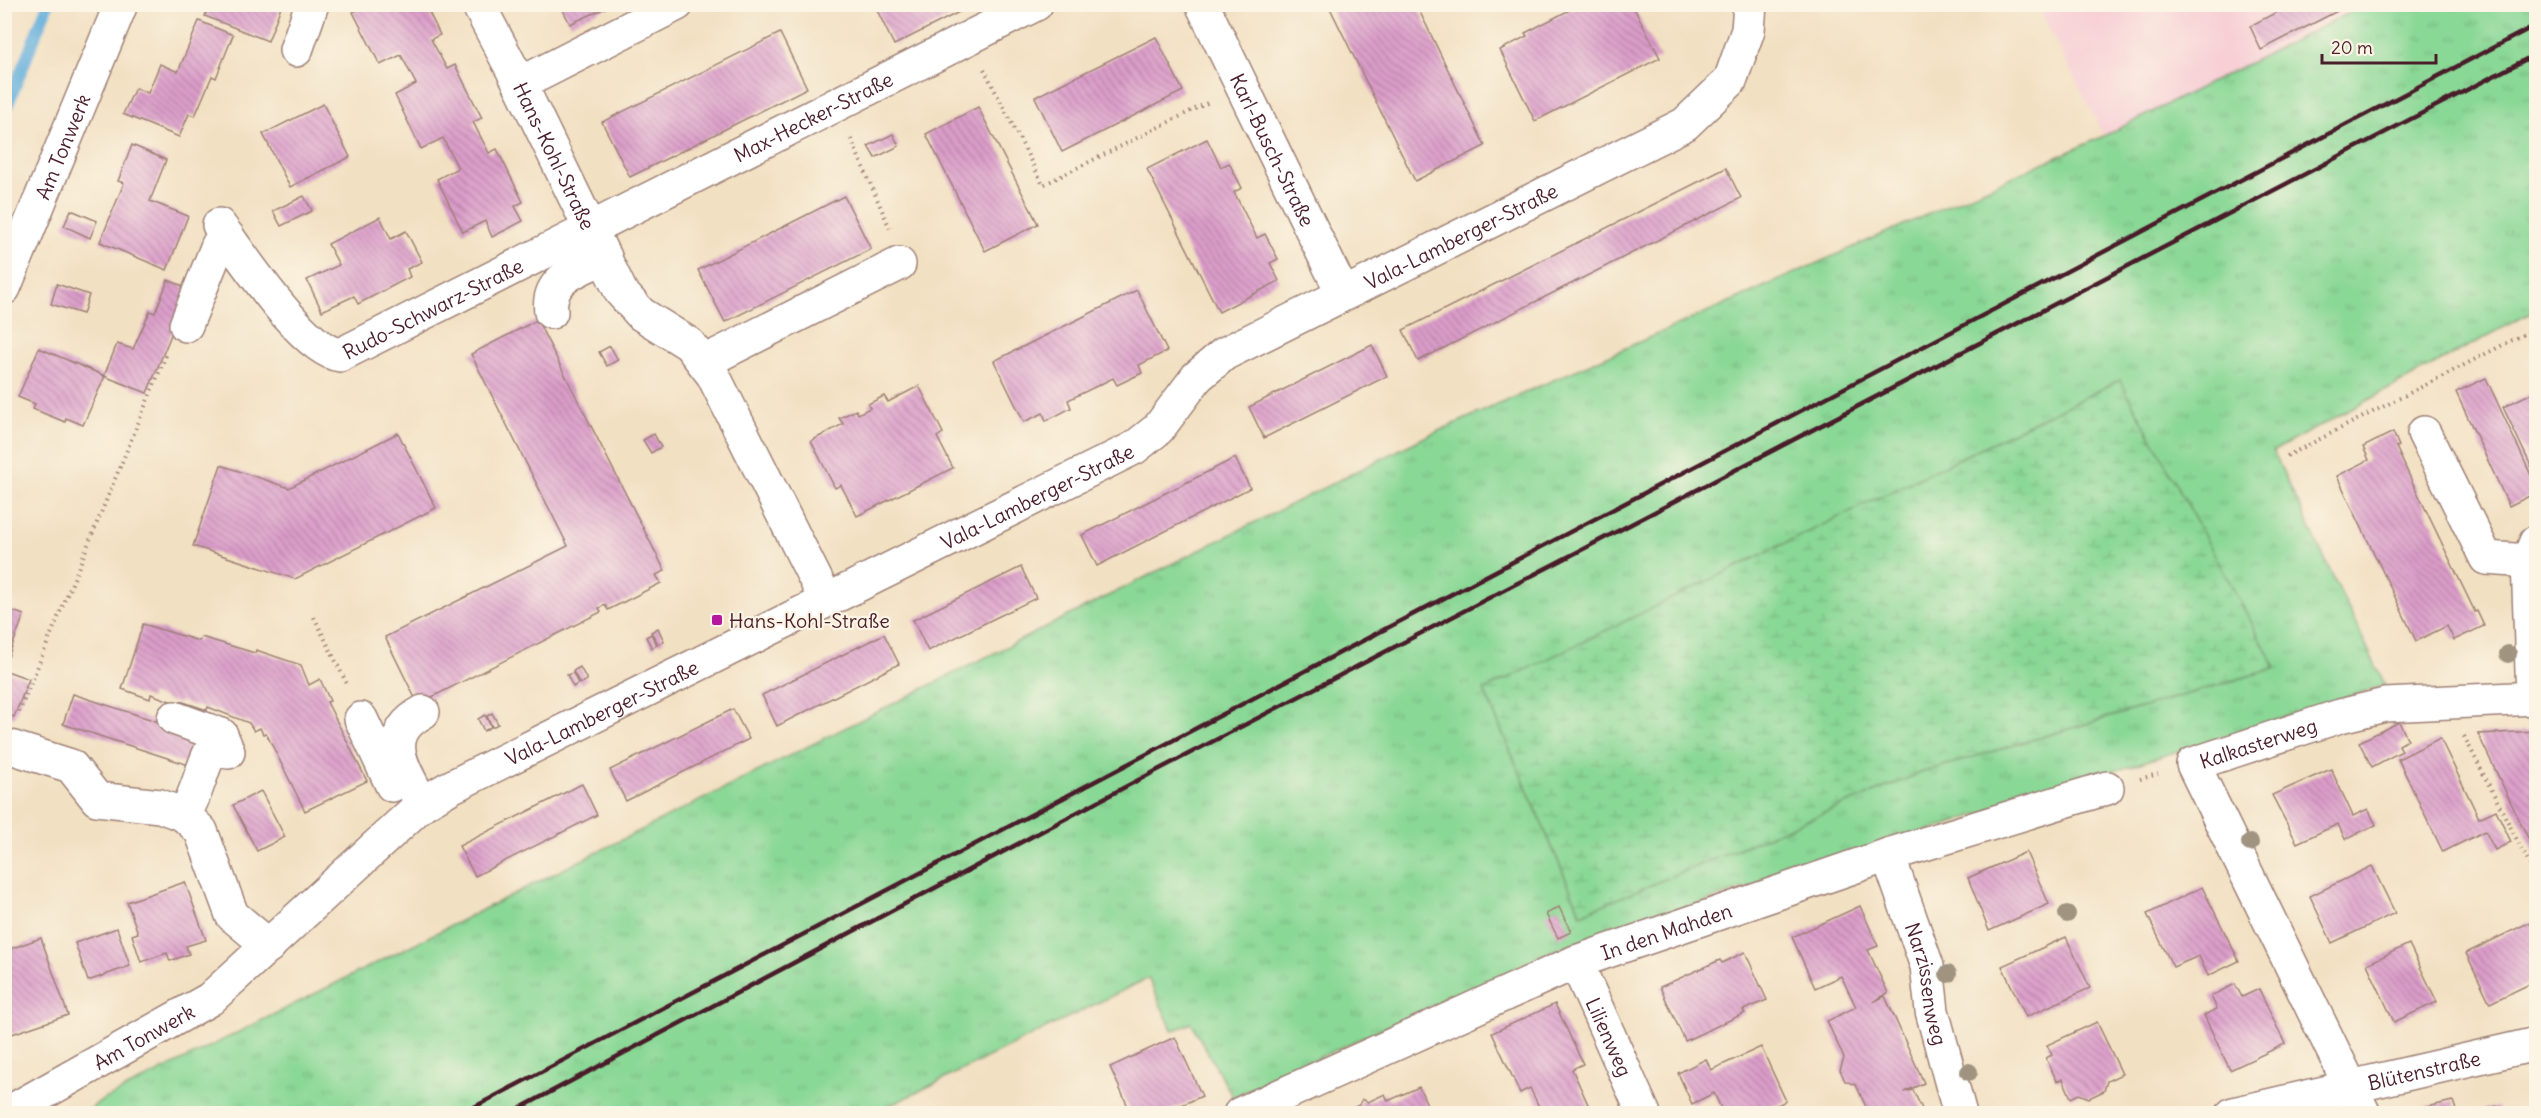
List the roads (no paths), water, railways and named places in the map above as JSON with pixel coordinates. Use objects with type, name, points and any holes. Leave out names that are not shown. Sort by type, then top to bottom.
[{"type":"street","name":"Am Tonwerk","points":[[4,288],[121,4]]},
{"type":"street","points":[[296,50],[312,4]]},
{"type":"street","name":"Hans-Kohl-Straße","points":[[478,4],[520,84],[621,292],[641,314],[689,344],[713,375],[826,600]]},
{"type":"street","points":[[520,84],[677,4]]},
{"type":"street","name":"Max-Hecker-Straße","points":[[590,228],[1036,4]]},
{"type":"street","name":"Karl-Busch-Straße","points":[[1202,4],[1343,294]]},
{"type":"street","name":"Vala-Lamberger-Straße","points":[[269,946],[418,807],[448,788],[1134,448],[1158,429],[1197,377],[1224,354],[1685,124],[1730,81],[1748,30],[1750,4]]},
{"type":"street","name":"Rudo-Schwarz-Straße","points":[[186,323],[224,231],[306,337],[329,353],[340,355],[590,228]]},
{"type":"street","points":[[551,312],[550,301],[563,277],[605,257]]},
{"type":"street","points":[[704,362],[899,264]]},
{"type":"street","points":[[2424,433],[2486,558],[2532,552],[2535,698]]},
{"type":"street","name":"Kalkasterweg","points":[[2358,1101],[2193,764],[2385,705],[2535,698]]},
{"type":"street","points":[[418,807],[400,761],[397,746],[402,729],[423,712]]},
{"type":"street","points":[[174,718],[225,744],[211,747],[195,798],[184,815]]},
{"type":"street","points":[[362,722],[391,784],[418,807]]},
{"type":"street","points":[[6,746],[71,766],[97,799],[160,806],[184,815],[201,831],[232,915],[269,946]]},
{"type":"street","name":"In den Mahden","points":[[1240,1113],[1576,962],[1888,855],[2107,788]]},
{"type":"street","name":"Narzissenweg","points":[[1888,855],[1927,966],[1932,1011],[1960,1113]]},
{"type":"street","name":"Am Tonwerk","points":[[6,1113],[210,999],[269,946]]},
{"type":"street","name":"Lilienweg","points":[[1576,962],[1644,1113]]},
{"type":"street","name":"Blütenstraße","points":[[2239,1113],[2358,1101],[2536,1044]]},
{"type":"waterway","points":[[4,114],[48,4]]},
{"type":"railway","points":[[461,1114],[2536,25]]},
{"type":"railway","points":[[509,1114],[1125,787],[2536,54]]},
{"type":"place","name":"Hans-Kohl-Straße","points":[[717,620]]}]
